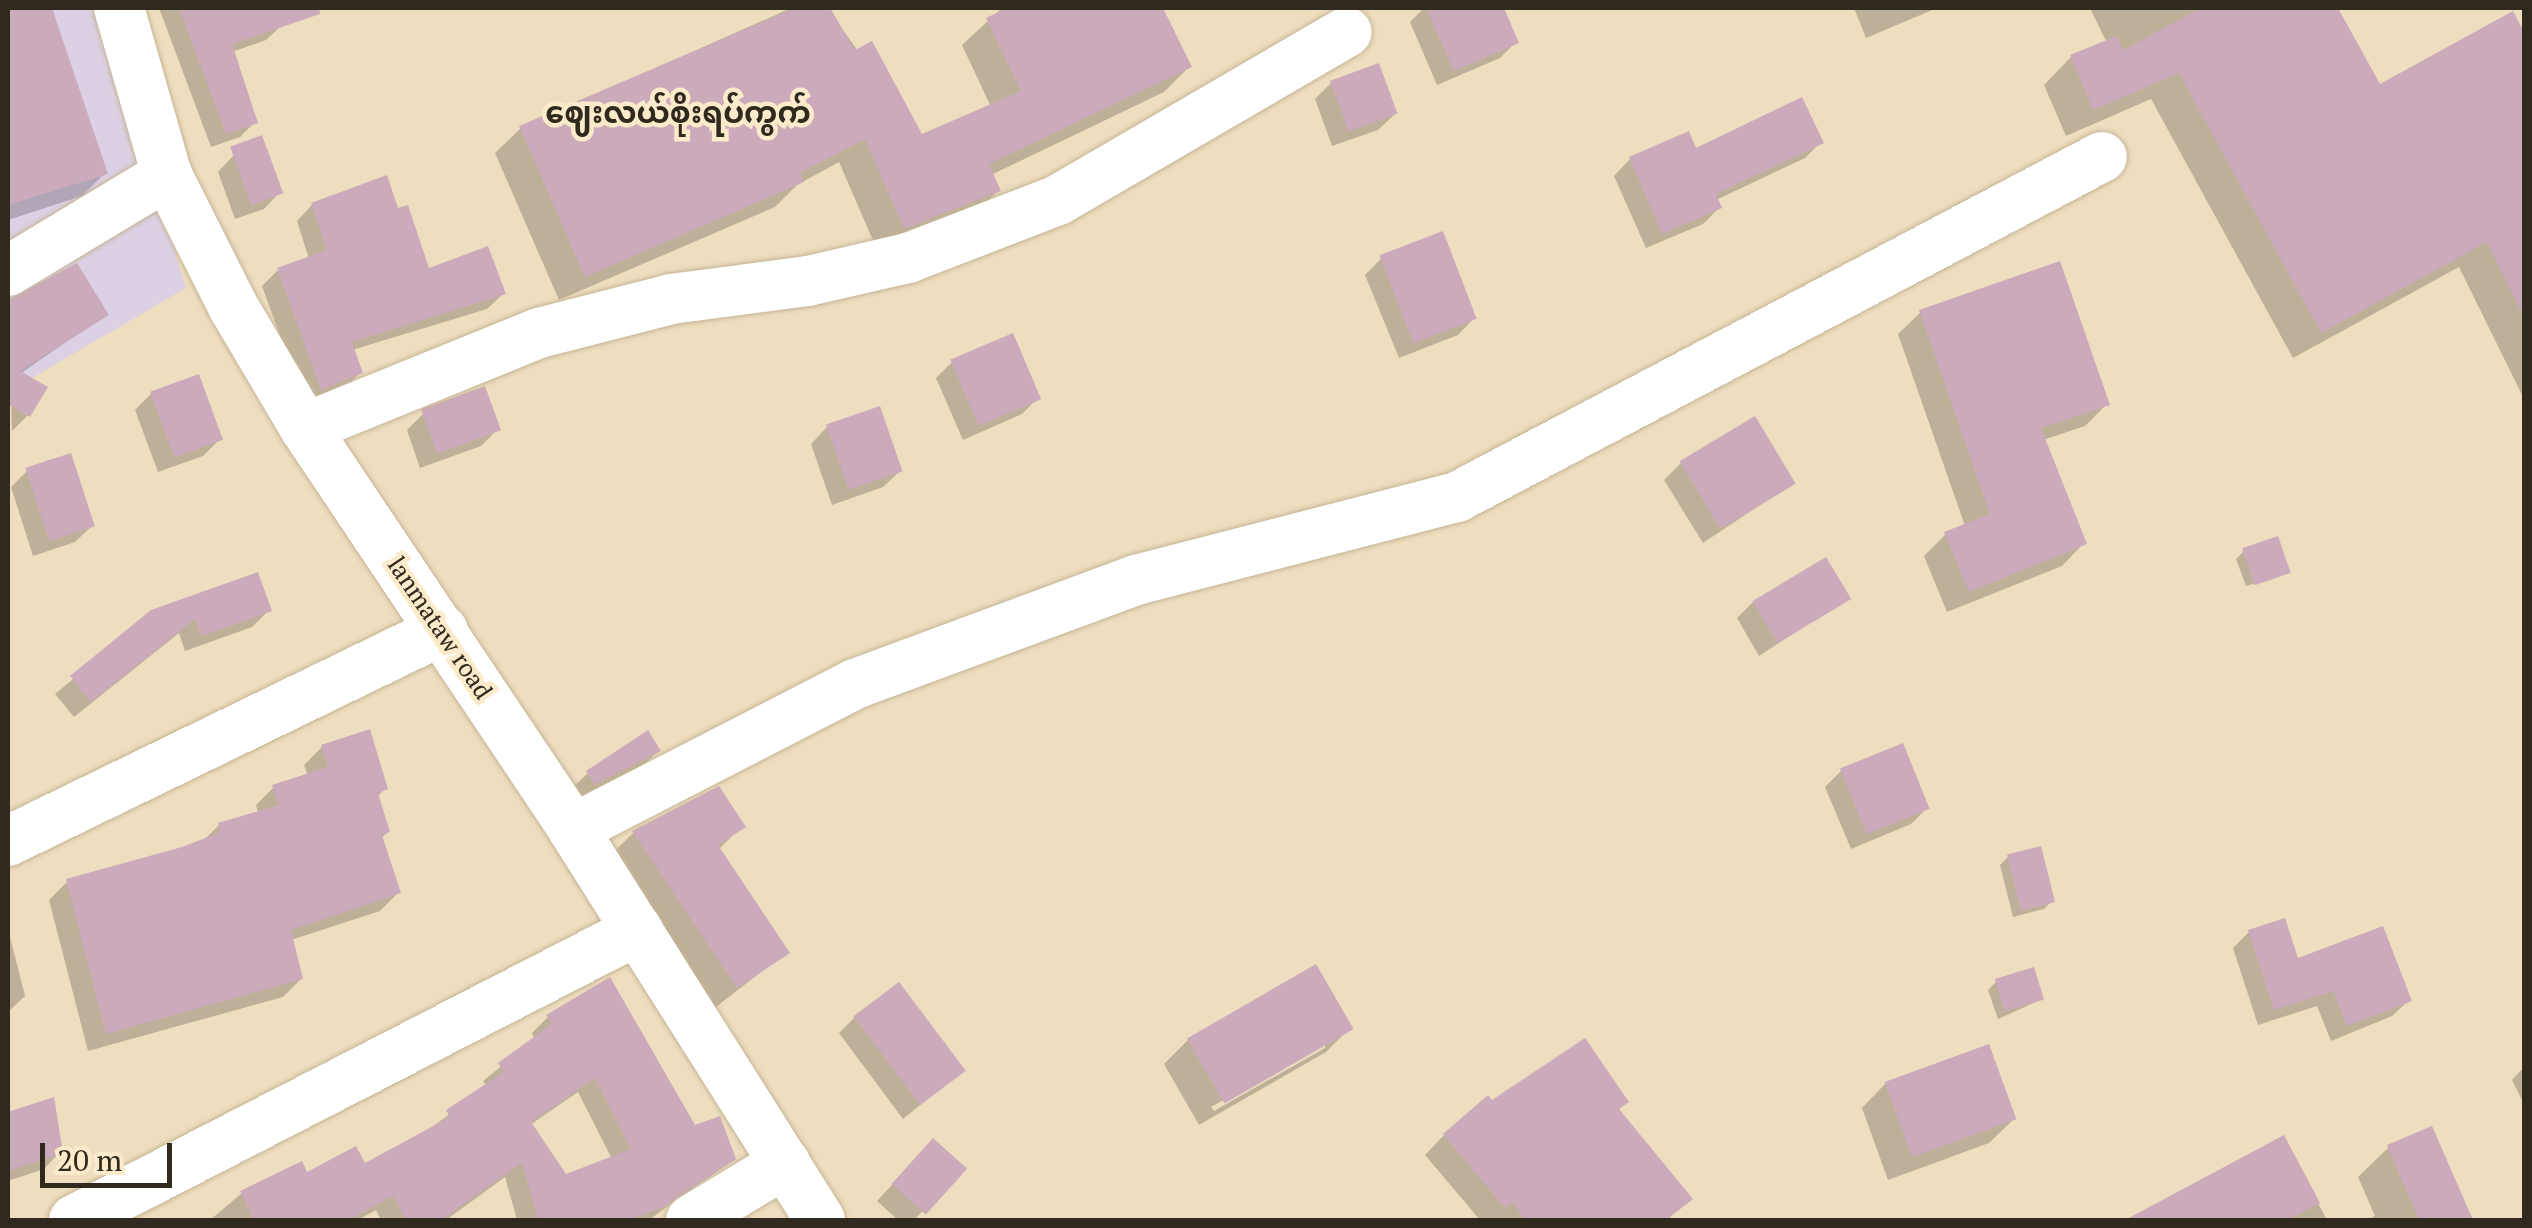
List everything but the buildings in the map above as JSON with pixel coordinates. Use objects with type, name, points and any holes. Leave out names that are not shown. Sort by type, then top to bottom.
[{"type":"street","name":"lanmataw road","points":[[119,8],[167,175],[305,428],[573,829],[820,1220]]},
{"type":"street","points":[[305,428],[539,333],[671,299],[808,281],[908,258],[1058,200],[1347,32]]},
{"type":"street","points":[[573,829],[855,684],[1136,580],[1456,497],[2102,156]]},
{"type":"street","points":[[8,271],[167,175]]},
{"type":"street","points":[[8,841],[442,630]]},
{"type":"street","points":[[74,1220],[638,930]]},
{"type":"street","points":[[691,1220],[785,1163]]},
{"type":"shaded area","points":[[8,8],[101,8],[186,288],[8,392]]},
{"type":"district","name":"ဈေးလယ်စိုးရပ်ကွက်","points":[[678,112]]}]
